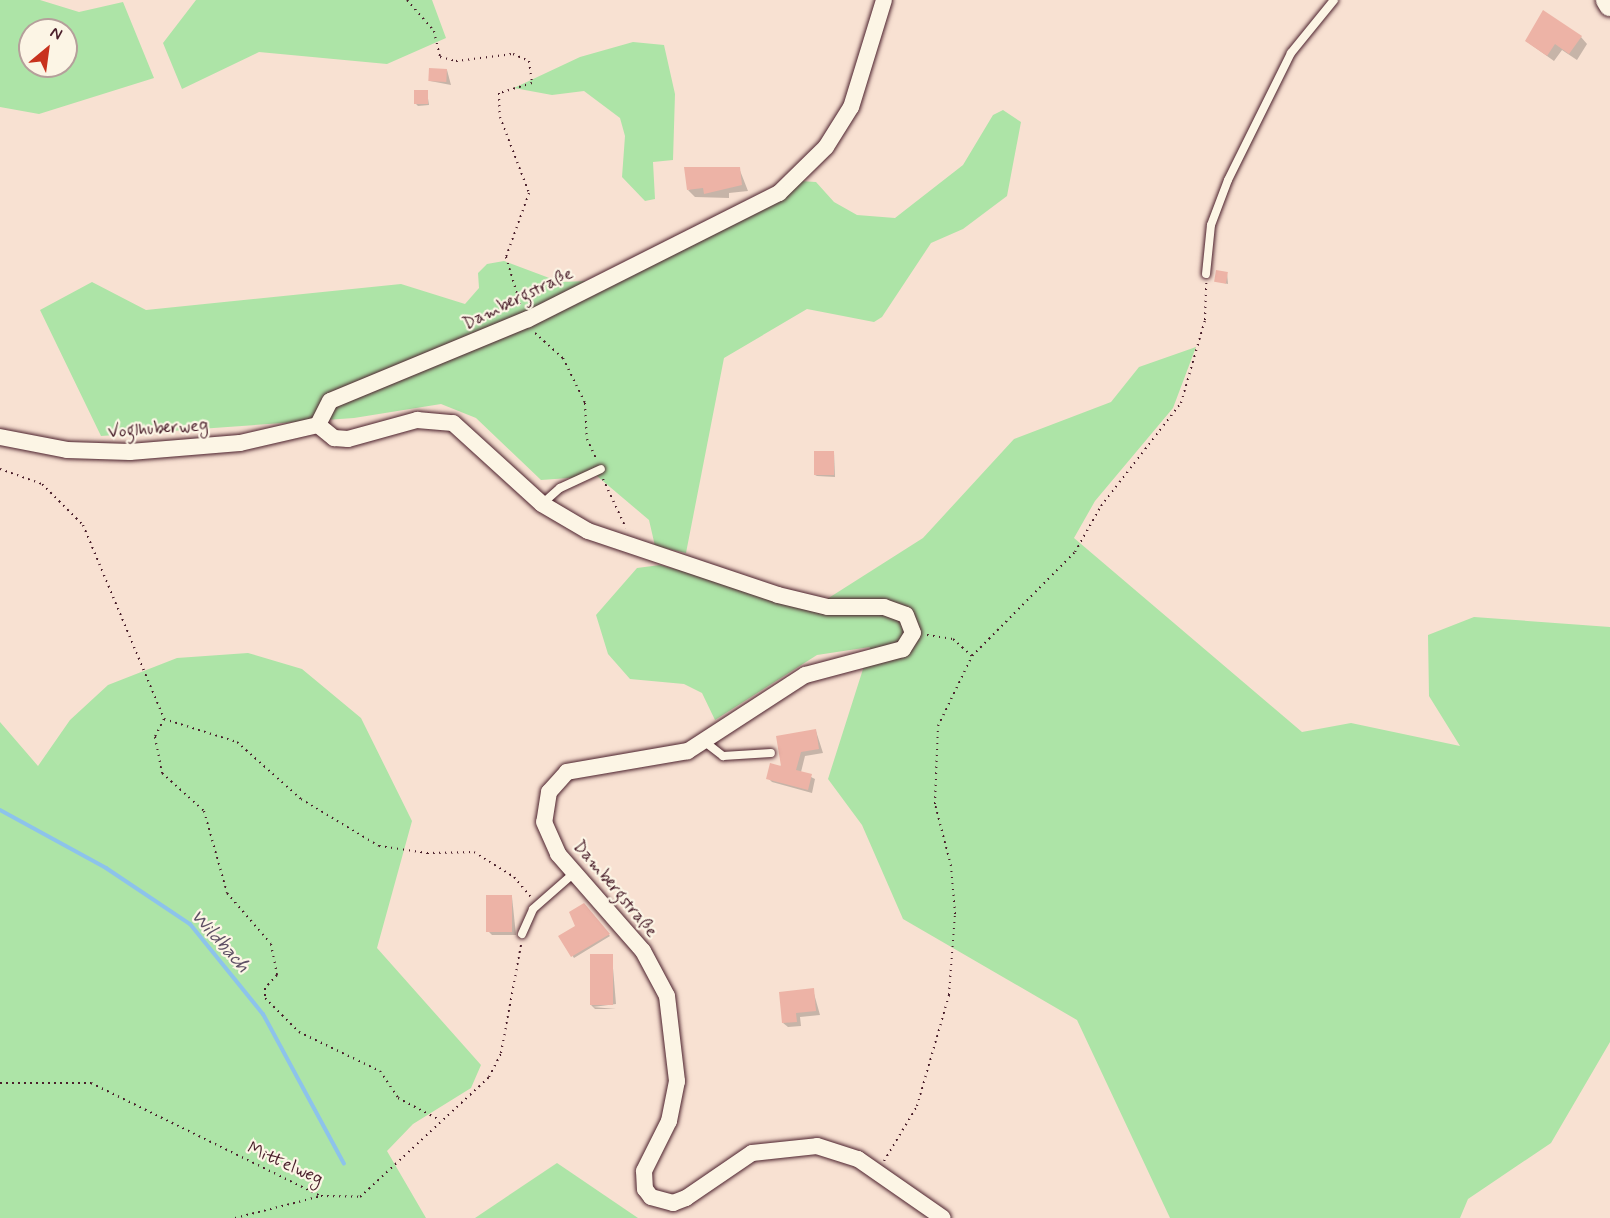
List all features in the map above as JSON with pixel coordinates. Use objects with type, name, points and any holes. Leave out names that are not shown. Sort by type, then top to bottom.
[{"type":"street","name":"Dambergstraße","points":[[318,425],[330,401],[528,319],[753,209],[800,176],[851,107],[884,0]]},
{"type":"street","points":[[1607,0],[1610,5]]},
{"type":"street","points":[[318,425],[334,438],[348,439],[417,420],[453,423],[542,504],[634,550],[828,607],[895,609],[906,615],[913,633]]},
{"type":"street","name":"Voglhuberweg","points":[[0,436],[66,450],[130,452],[240,442],[318,425]]},
{"type":"street","name":"Dambergstraße","points":[[913,633],[893,653],[848,660],[805,675],[705,742],[673,756],[580,766],[556,781],[544,807],[544,822],[574,873],[643,951],[672,1014],[678,1059],[674,1103],[644,1171],[645,1189],[651,1197],[673,1203],[686,1198],[752,1153],[817,1146],[858,1159],[936,1216]]},
{"type":"lane","points":[[1206,274],[1211,225],[1228,180],[1291,53],[1334,0]]},
{"type":"lane","points":[[542,504],[560,488],[601,469]]},
{"type":"lane","points":[[705,742],[723,756],[771,753]]},
{"type":"lane","points":[[522,934],[537,904],[574,873]]},
{"type":"path","points":[[407,0],[434,30],[440,57],[456,61],[513,54],[529,61],[532,83],[499,93],[500,117],[529,193],[506,257],[514,296],[538,340],[563,358],[585,403],[587,440],[601,469],[613,509],[634,539],[634,550]]},
{"type":"path","points":[[891,1149],[917,1106],[949,995],[955,914],[951,866],[935,804],[938,726],[972,656],[1075,552],[1101,506],[1181,403],[1205,320],[1206,274]]},
{"type":"path","points":[[0,469],[42,484],[83,525],[164,719],[155,737],[162,773],[204,811],[227,893],[271,944],[277,975],[265,988],[265,998],[299,1032],[380,1071],[398,1098],[440,1120]]},
{"type":"path","points":[[913,633],[953,639],[972,656]]},
{"type":"path","points":[[164,719],[237,742],[300,799],[379,846],[489,858],[537,904]]},
{"type":"path","name":"Mittelweg","points":[[0,1083],[91,1083],[321,1196],[360,1197],[440,1120],[480,1088],[501,1053],[522,934]]},
{"type":"path","points":[[235,1218],[321,1196]]},
{"type":"green space","points":[[0,0],[40,0],[79,12],[123,2],[154,78],[39,114],[0,107]]},
{"type":"green space","points":[[196,0],[432,0],[446,38],[387,64],[259,52],[182,89],[163,43]]},
{"type":"green space","points":[[633,42],[664,45],[675,94],[673,160],[653,162],[655,199],[645,201],[622,177],[625,136],[620,118],[584,91],[552,95],[514,88],[580,57]]},
{"type":"green space","points":[[1003,110],[1021,122],[1007,196],[963,229],[931,243],[882,317],[874,322],[807,309],[724,358],[686,553],[655,546],[649,520],[597,476],[541,480],[476,418],[441,404],[354,418],[101,436],[40,310],[92,282],[146,310],[401,284],[465,304],[479,288],[478,273],[487,264],[504,261],[560,282],[588,281],[800,181],[816,182],[834,202],[857,215],[895,218],[963,165],[993,115]]},
{"type":"green space","points":[[1196,347],[1173,408],[1095,501],[1074,538],[1302,732],[1351,723],[1460,746],[1429,696],[1428,635],[1474,617],[1610,627],[1610,1042],[1551,1143],[1468,1199],[1460,1218],[1170,1218],[1077,1020],[903,919],[862,825],[828,779],[870,647],[817,655],[715,720],[702,693],[684,684],[630,679],[608,654],[596,615],[637,568],[660,565],[816,606],[923,538],[1014,439],[1111,402],[1139,367]]},
{"type":"green space","points":[[248,653],[302,669],[361,718],[412,821],[377,948],[481,1065],[471,1088],[413,1124],[387,1151],[426,1218],[0,1218],[0,722],[38,766],[70,720],[108,685],[177,658]]},
{"type":"green space","points":[[557,1163],[638,1218],[475,1218]]},
{"type":"building","points":[[1543,10],[1582,36],[1569,54],[1555,44],[1547,56],[1525,41]]},
{"type":"building","points":[[429,68],[447,69],[446,82],[428,81]]},
{"type":"building","points":[[414,90],[428,90],[428,104],[414,104]]},
{"type":"building","points":[[684,167],[740,167],[742,185],[704,194],[703,188],[687,190]]},
{"type":"building","points":[[1216,270],[1228,272],[1226,284],[1214,282]]},
{"type":"building","points":[[814,451],[834,451],[834,475],[814,475]]},
{"type":"building","points":[[816,729],[819,749],[801,752],[796,770],[812,774],[808,790],[766,779],[770,763],[781,766],[776,736]]},
{"type":"building","points":[[486,895],[512,895],[512,932],[486,932]]},
{"type":"building","points":[[584,903],[610,934],[571,957],[558,936],[575,926],[569,912]]},
{"type":"building","points":[[590,954],[613,954],[613,1005],[590,1005]]},
{"type":"building","points":[[814,988],[816,1011],[796,1013],[797,1022],[782,1023],[779,992]]},
{"type":"waterway","name":"Wildbach","points":[[0,810],[106,868],[190,924],[263,1014],[344,1164]]}]
